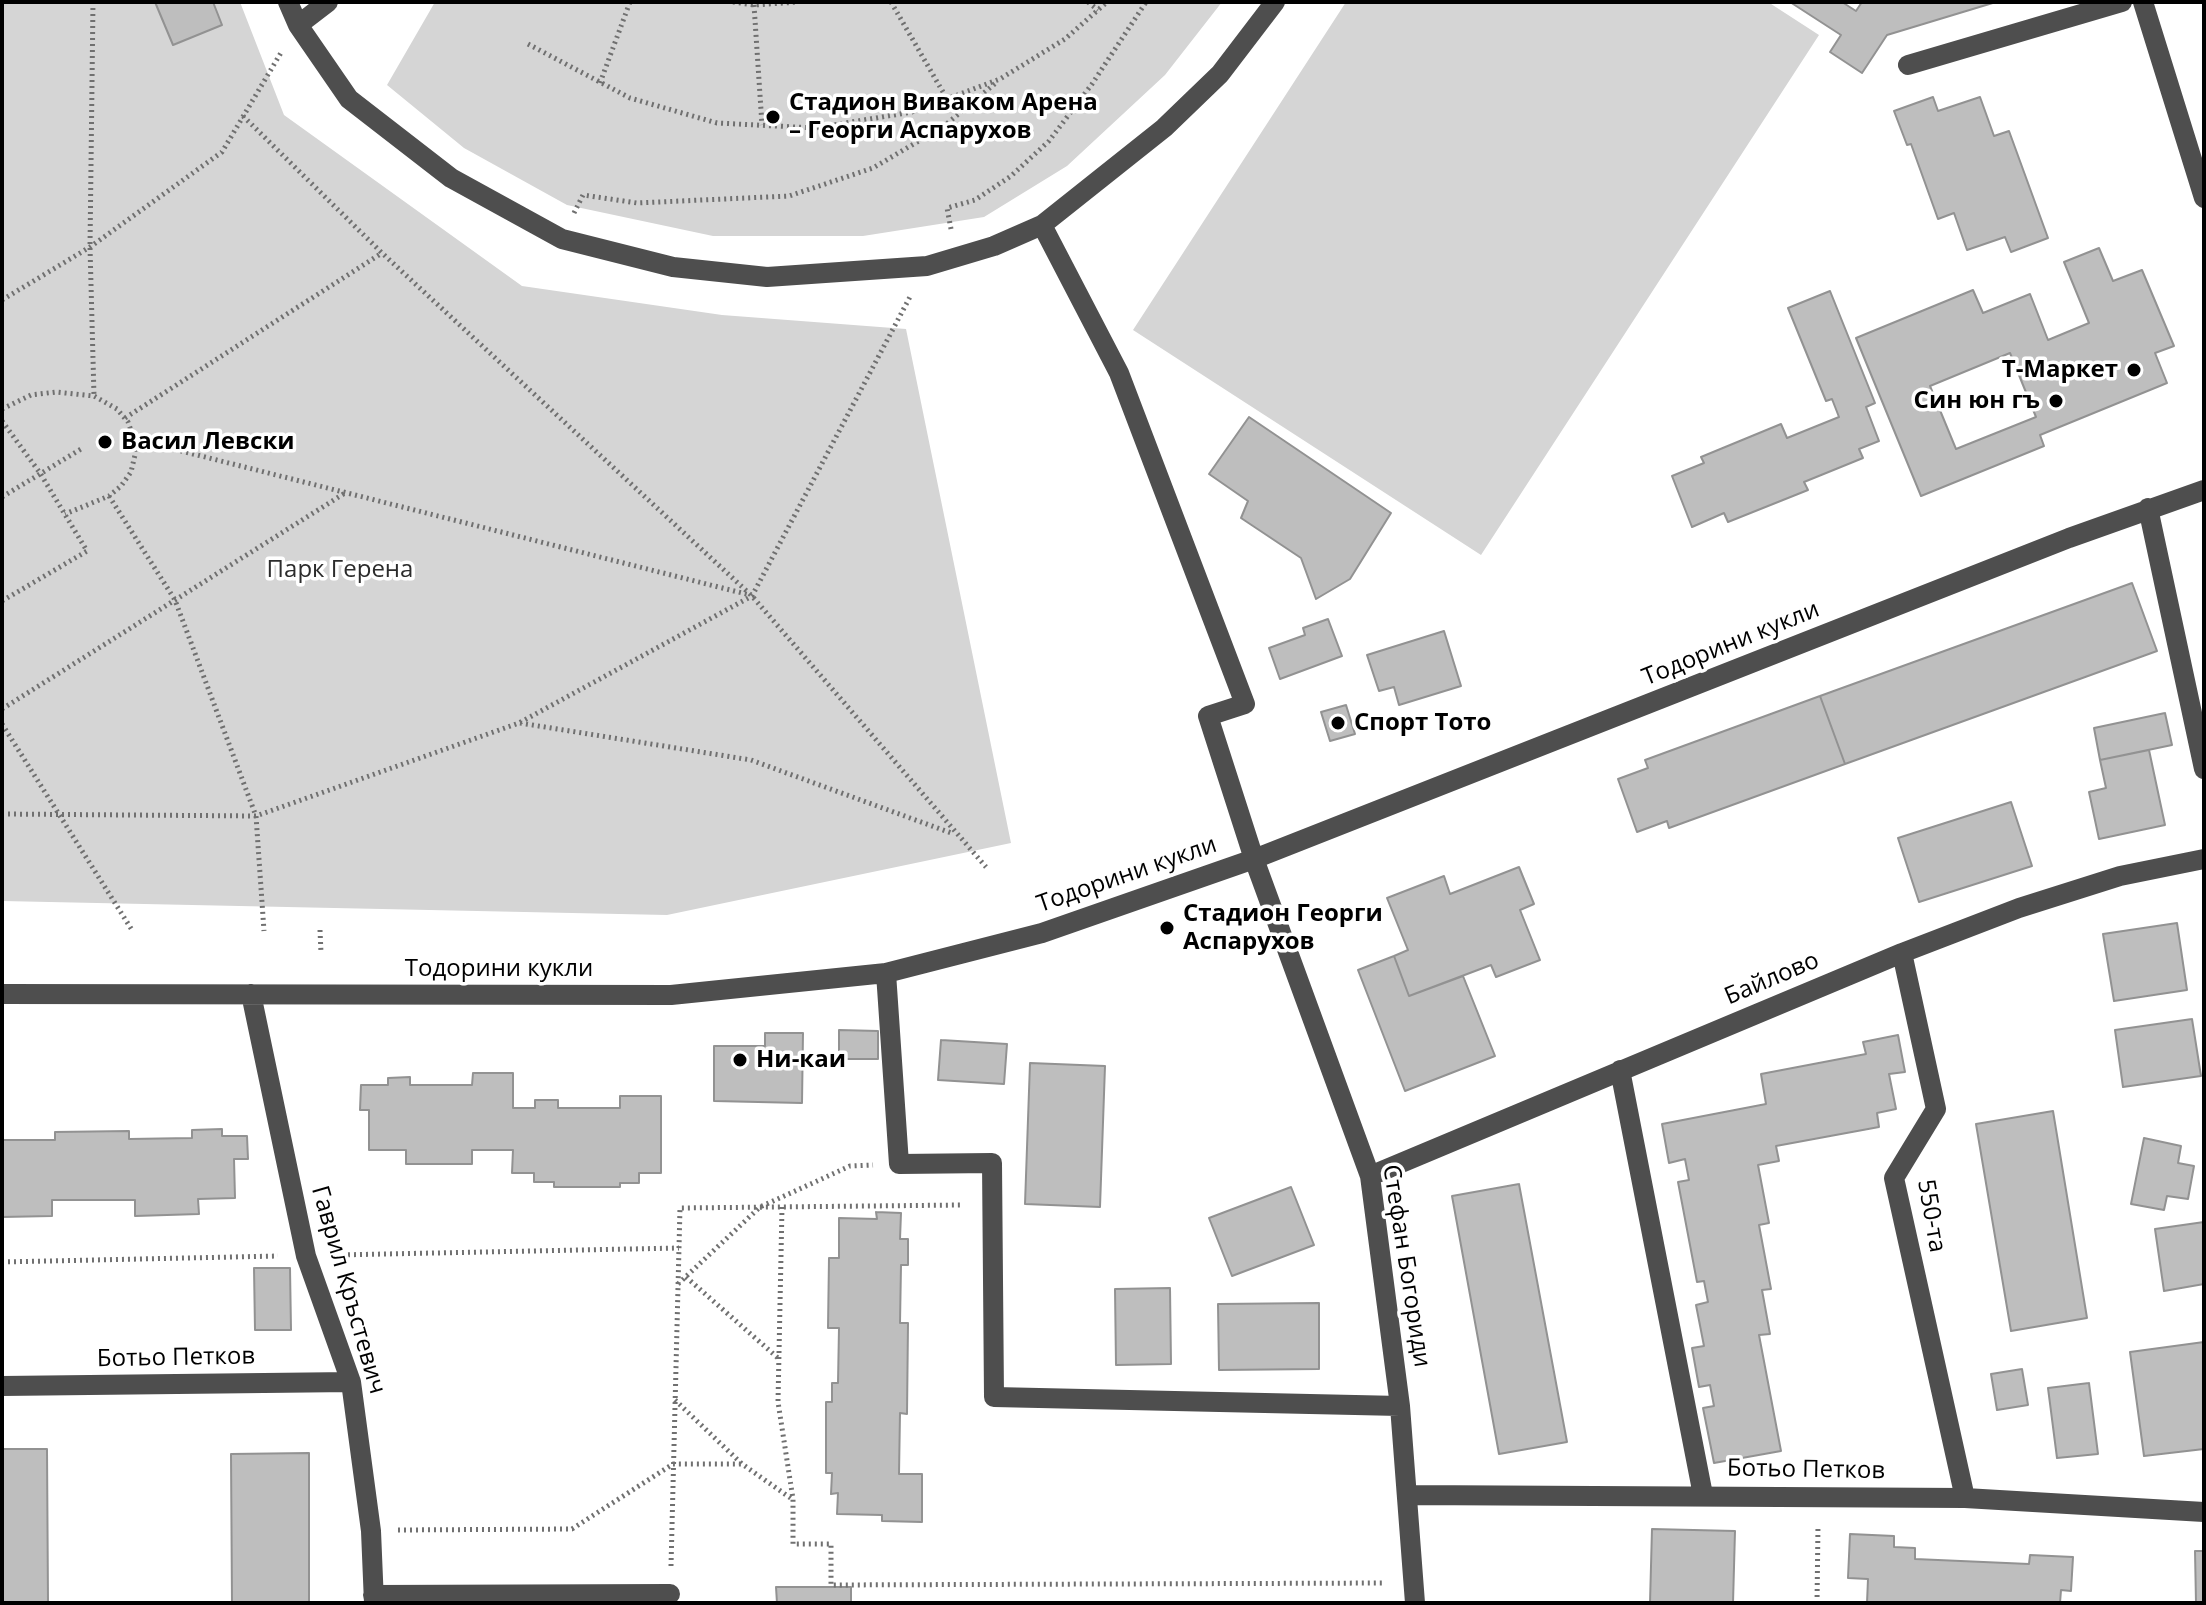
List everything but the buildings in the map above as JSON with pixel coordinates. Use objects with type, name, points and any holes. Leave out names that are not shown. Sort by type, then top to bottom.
[{"type":"street","points":[[288,2],[298,25],[349,99],[451,178],[562,239],[673,267],[767,277],[927,266],[957,258],[1042,225],[1164,128],[1220,74],[1275,2]]},
{"type":"street","points":[[298,25],[328,2]]},
{"type":"street","points":[[1908,65],[2122,2]]},
{"type":"street","points":[[2143,2],[2204,198]]},
{"type":"street","name":"Стефан Богориди","points":[[1042,225],[1119,373],[1245,704],[1208,716],[1254,859],[1370,1176],[1400,1406],[1414,1593]]},
{"type":"street","name":"Тодорини кукли","points":[[2,994],[671,995],[886,973],[1042,933],[1254,859],[2148,508],[2204,490]]},
{"type":"street","points":[[2148,508],[2204,769]]},
{"type":"street","name":"Байлово","points":[[1370,1176],[1902,953],[2019,908],[2120,876],[2204,859]]},
{"type":"street","name":"550-та","points":[[1902,953],[1936,1109],[1894,1178],[1965,1498]]},
{"type":"street","points":[[886,973],[899,1164],[992,1163],[994,1397],[1400,1406]]},
{"type":"street","name":"Гаврил Кръстевич","points":[[251,994],[306,1256],[351,1382],[371,1531],[374,1599]]},
{"type":"street","points":[[1620,1070],[1703,1495]]},
{"type":"street","name":"Ботьо Петков","points":[[2,1386],[351,1382]]},
{"type":"street","name":"Ботьо Петков","points":[[1408,1495],[1965,1498],[2204,1512]]},
{"type":"street","points":[[374,1599],[670,1594]]},
{"type":"path","points":[[93,2],[90,247],[94,396]]},
{"type":"path","points":[[600,83],[630,2]]},
{"type":"path","points":[[733,2],[754,5],[798,2]]},
{"type":"path","points":[[891,2],[947,99]]},
{"type":"path","points":[[1088,2],[1098,10]]},
{"type":"path","points":[[562,239],[583,195],[637,203],[789,196],[873,168],[944,126],[1000,79],[1065,39],[1107,2]]},
{"type":"path","points":[[957,258],[947,208],[975,200],[1011,176],[1049,141],[1092,84],[1146,2]]},
{"type":"path","points":[[754,5],[762,125]]},
{"type":"path","points":[[2,300],[90,247],[222,152],[298,25]]},
{"type":"path","points":[[528,44],[630,98],[717,123],[815,128],[912,112],[1000,79]]},
{"type":"path","points":[[243,116],[382,253],[752,596],[986,867]]},
{"type":"path","points":[[125,418],[382,253]]},
{"type":"path","points":[[2,814],[256,816],[519,723],[752,596],[927,266]]},
{"type":"path","points":[[2,409],[31,395],[56,392],[94,396],[117,409],[125,418],[134,439],[135,455],[131,472],[109,496],[65,514]]},
{"type":"path","points":[[2,421],[40,473],[87,551],[2,601]]},
{"type":"path","points":[[134,439],[752,596]]},
{"type":"path","points":[[2,497],[81,449]]},
{"type":"path","points":[[2,709],[346,492]]},
{"type":"path","points":[[109,496],[175,600],[256,816],[264,931]]},
{"type":"path","points":[[519,723],[751,760],[958,836]]},
{"type":"path","points":[[2,724],[132,930]]},
{"type":"path","points":[[320,930],[321,953]]},
{"type":"path","points":[[678,1284],[760,1207],[850,1166],[899,1164]]},
{"type":"path","points":[[670,1594],[680,1208],[992,1204]]},
{"type":"path","points":[[782,1207],[778,1402],[793,1499],[793,1544],[831,1544],[831,1585],[1414,1593]]},
{"type":"path","points":[[2,1262],[679,1248]]},
{"type":"path","points":[[686,1277],[779,1358]]},
{"type":"path","points":[[675,1399],[742,1464],[793,1499]]},
{"type":"path","points":[[371,1531],[572,1529],[673,1464],[742,1464]]},
{"type":"path","points":[[1817,1603],[1819,1496]]},
{"type":"green space","name":"Парк Герена","points":[[2,2],[240,2],[284,115],[522,286],[722,315],[906,329],[1011,843],[667,915],[2,901]]},
{"type":"green space","name":"Стадион Виваком Арена – Георги Аспарухов","points":[[435,2],[1222,2],[1165,75],[1067,166],[984,217],[863,236],[713,236],[567,205],[464,148],[387,85]]},
{"type":"green space","points":[[1346,2],[1768,2],[1819,35],[1481,555],[1133,330]]},
{"type":"place","name":"Стадион Виваком Арена – Георги Аспарухов","points":[[773,117]]},
{"type":"place","name":"Т-Маркет","points":[[2134,370]]},
{"type":"place","name":"Син юн гъ","points":[[2056,401]]},
{"type":"place","name":"Васил Левски","points":[[105,442]]},
{"type":"place","name":"Спорт Тото","points":[[1338,723]]},
{"type":"place","name":"Стадион Георги Аспарухов","points":[[1167,928]]},
{"type":"place","name":"Ни-каи","points":[[740,1060]]}]
